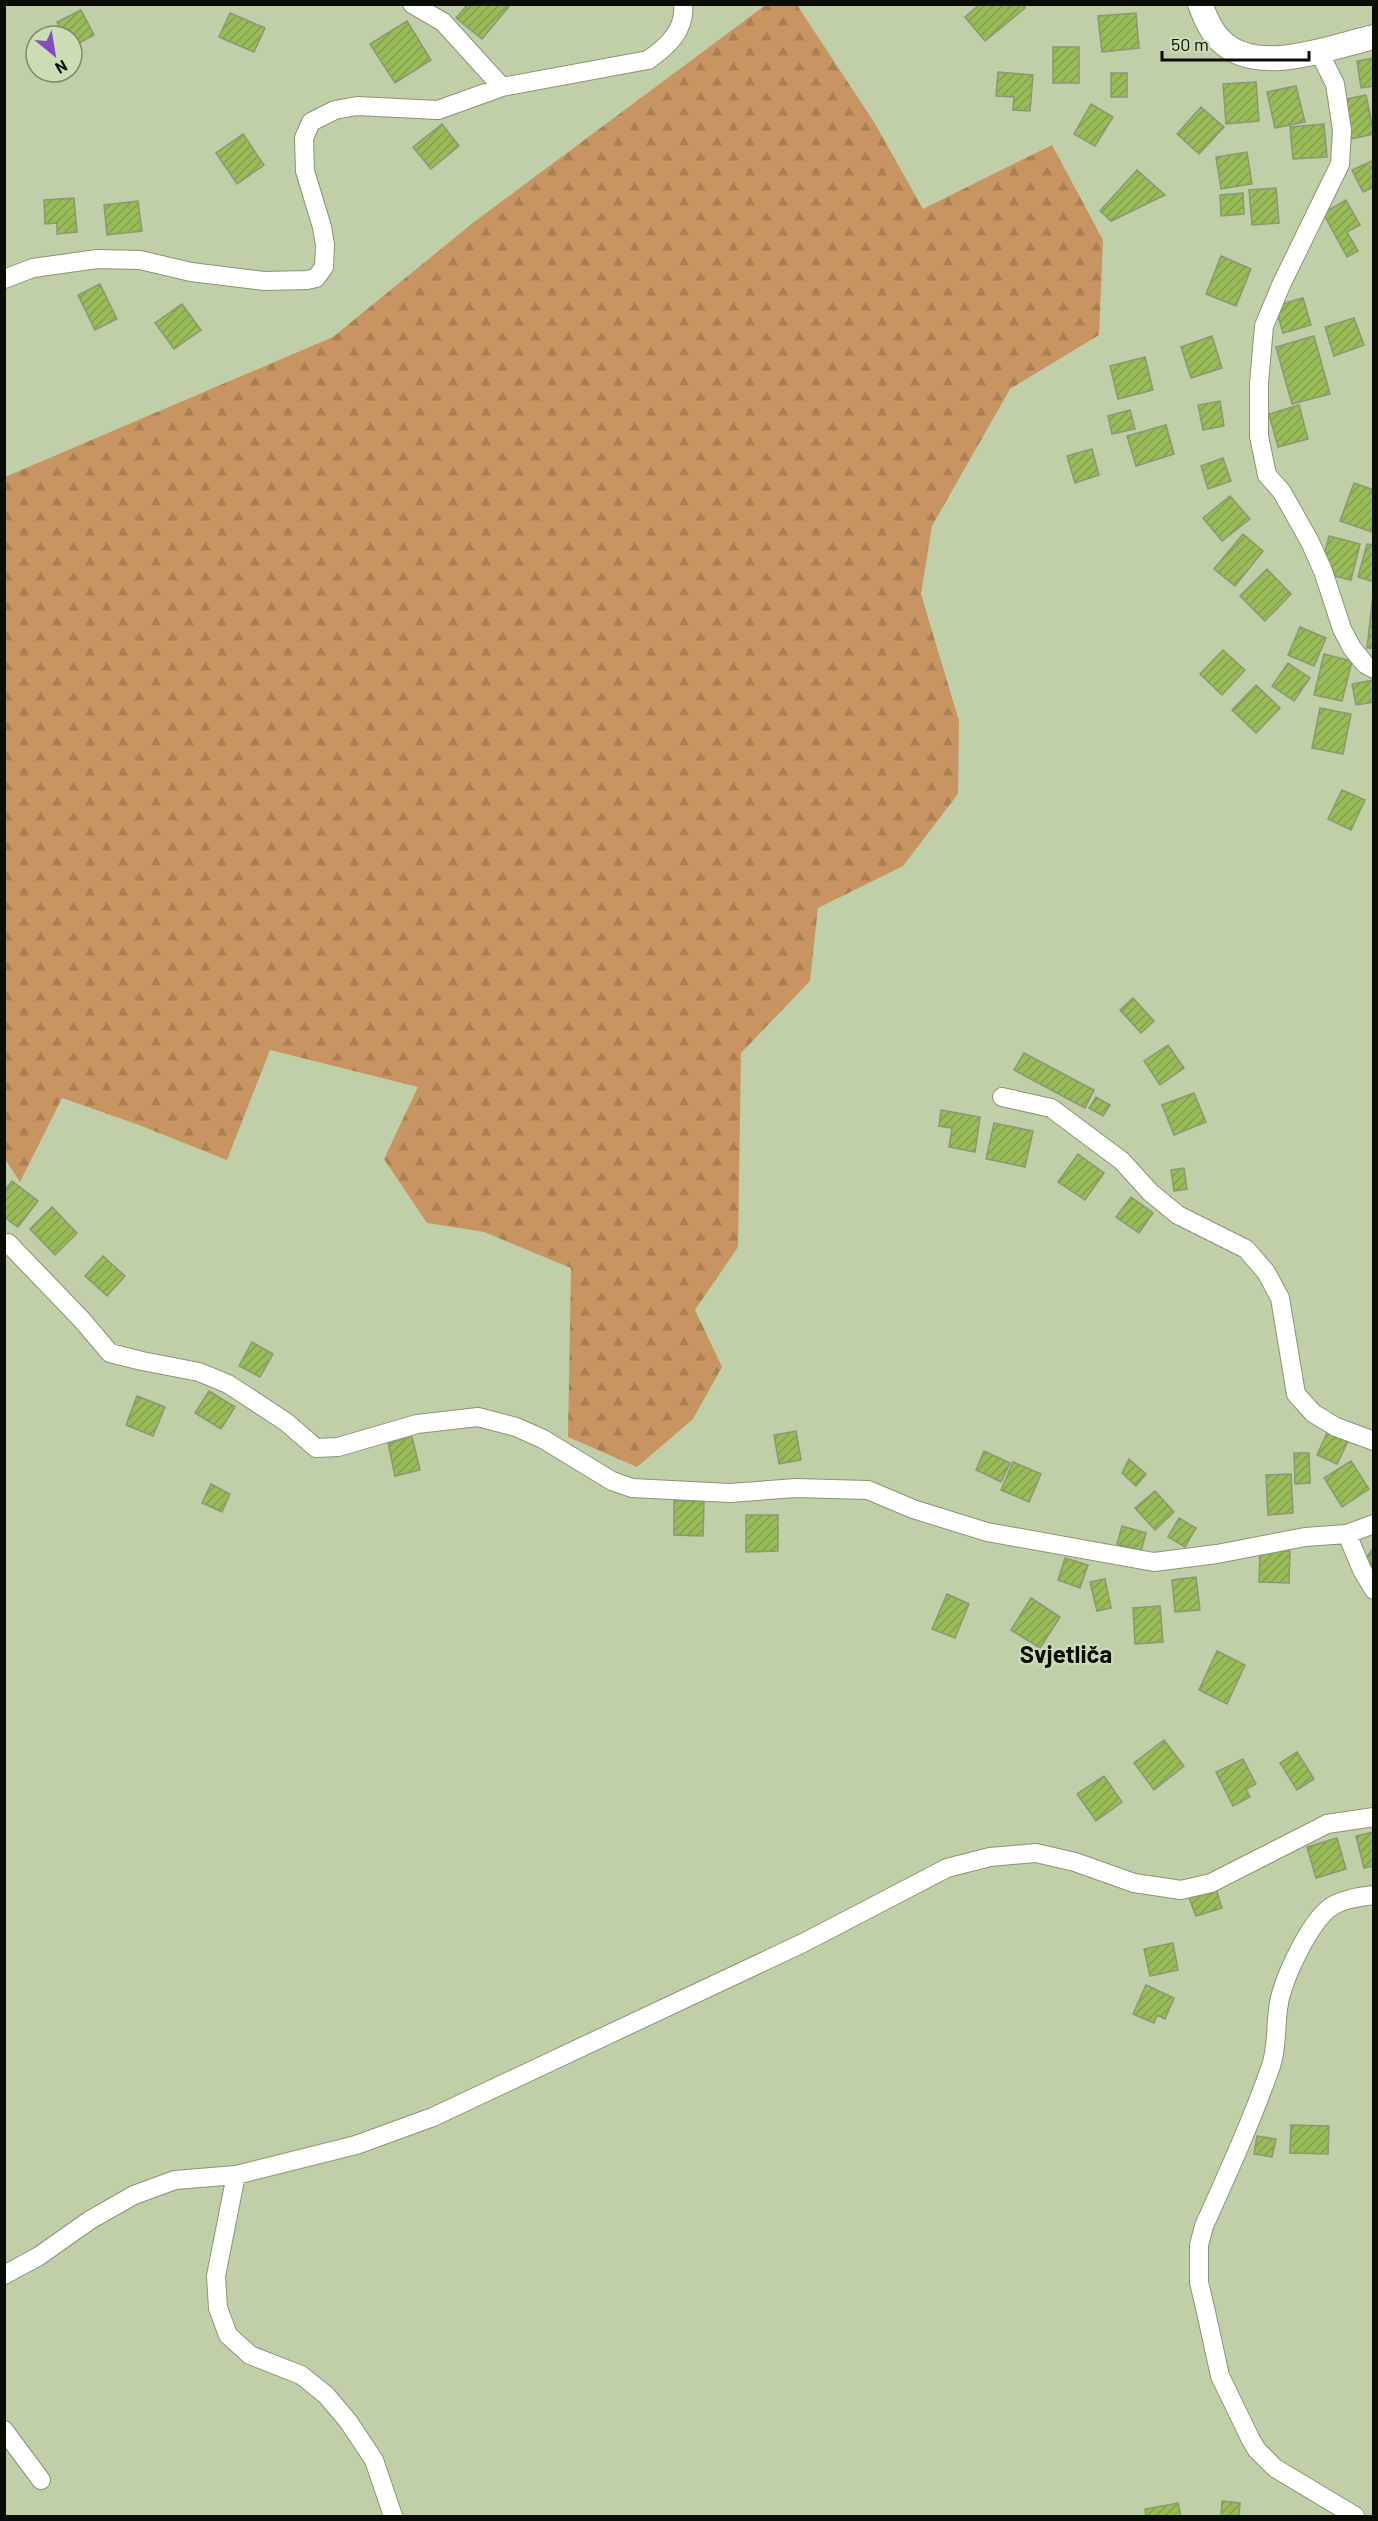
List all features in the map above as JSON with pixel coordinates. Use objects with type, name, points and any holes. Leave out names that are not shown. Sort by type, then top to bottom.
[{"type":"main road","points":[[1200,4],[1206,19],[1221,41],[1240,54],[1264,59],[1319,52],[1374,37]]},
{"type":"street","points":[[412,4],[443,22],[502,87]]},
{"type":"street","points":[[4,279],[33,268],[97,259],[140,260],[191,272],[264,281],[316,278],[324,267],[325,245],[305,171],[304,138],[311,122],[335,110],[357,106],[438,110],[502,87],[648,60],[664,49],[678,32],[684,13],[683,4]]},
{"type":"street","points":[[1319,52],[1335,84],[1342,130],[1340,164],[1281,285],[1264,326],[1259,383],[1259,436],[1268,475],[1282,492],[1310,542],[1323,571],[1342,629],[1352,648],[1365,664],[1374,669]]},
{"type":"street","points":[[1002,1097],[1051,1108],[1122,1161],[1150,1192],[1178,1215],[1246,1249],[1266,1272],[1280,1298],[1296,1394],[1313,1413],[1336,1427],[1374,1441]]},
{"type":"street","points":[[8,1243],[82,1320],[110,1353],[199,1372],[228,1384],[286,1422],[316,1448],[338,1447],[417,1424],[478,1417],[516,1427],[543,1439],[612,1481],[632,1488],[730,1493],[796,1488],[868,1490],[913,1509],[987,1532],[1154,1562],[1217,1554],[1305,1537],[1347,1534],[1374,1524]]},
{"type":"street","points":[[1347,1534],[1362,1570],[1374,1590]]},
{"type":"street","points":[[4,2275],[39,2256],[90,2220],[134,2195],[176,2180],[236,2175],[356,2145],[433,2117],[803,1943],[947,1868],[990,1857],[1036,1854],[1075,1862],[1134,1883],[1181,1890],[1211,1883],[1327,1824],[1374,1817]]},
{"type":"street","points":[[1355,2517],[1290,2478],[1257,2450],[1220,2376],[1199,2282],[1198,2246],[1204,2226],[1261,2095],[1276,2050],[1281,1995],[1299,1952],[1319,1918],[1332,1906],[1349,1899],[1374,1895]]},
{"type":"street","points":[[236,2175],[216,2276],[218,2308],[228,2335],[250,2355],[301,2375],[326,2395],[348,2421],[374,2460],[393,2517]]},
{"type":"street","points":[[4,2430],[41,2480]]},
{"type":"green space","points":[[767,4],[797,5],[874,122],[923,209],[1052,145],[1103,240],[1099,335],[1010,389],[932,526],[921,594],[959,721],[958,794],[903,866],[818,908],[810,981],[741,1053],[738,1247],[695,1310],[722,1367],[693,1419],[637,1467],[568,1437],[571,1268],[484,1232],[427,1223],[384,1159],[418,1087],[270,1050],[227,1160],[139,1125],[62,1098],[20,1182],[5,1159],[5,477],[333,337],[474,222]]},
{"type":"building","points":[[468,4],[511,4],[482,39],[456,18]]},
{"type":"building","points":[[980,4],[1022,4],[1025,8],[985,41],[965,17]]},
{"type":"building","points":[[81,10],[94,35],[84,40],[84,24],[58,24],[57,22]]},
{"type":"building","points":[[230,13],[265,28],[254,52],[219,37]]},
{"type":"building","points":[[1136,13],[1139,48],[1102,52],[1098,16]]},
{"type":"building","points":[[407,21],[431,60],[395,83],[370,44]]},
{"type":"building","points":[[1053,47],[1079,47],[1079,83],[1053,83]]},
{"type":"building","points":[[1374,58],[1374,86],[1361,88],[1357,61]]},
{"type":"building","points":[[998,72],[1033,75],[1030,111],[1013,110],[1014,97],[996,96]]},
{"type":"building","points":[[1111,73],[1127,73],[1127,97],[1111,97]]},
{"type":"building","points":[[1256,82],[1259,121],[1226,124],[1223,84]]},
{"type":"building","points":[[1296,86],[1305,122],[1275,128],[1267,92]]},
{"type":"building","points":[[1366,95],[1374,134],[1351,139],[1342,100]]},
{"type":"building","points":[[1091,104],[1113,117],[1095,146],[1074,134]]},
{"type":"building","points":[[1201,107],[1224,127],[1199,154],[1177,134]]},
{"type":"building","points":[[442,124],[459,146],[431,169],[413,147]]},
{"type":"building","points":[[1324,124],[1327,157],[1293,159],[1290,127]]},
{"type":"building","points":[[243,134],[264,165],[237,184],[216,153]]},
{"type":"building","points":[[1247,152],[1252,184],[1221,189],[1216,157]]},
{"type":"building","points":[[1374,160],[1374,187],[1363,192],[1352,170]]},
{"type":"building","points":[[1137,170],[1165,195],[1111,221],[1100,211]]},
{"type":"building","points":[[1276,188],[1279,223],[1252,225],[1249,190]]},
{"type":"building","points":[[1243,193],[1244,214],[1221,216],[1220,195]]},
{"type":"building","points":[[74,198],[77,232],[57,234],[57,223],[45,224],[44,200]]},
{"type":"building","points":[[1346,200],[1360,225],[1347,232],[1358,251],[1347,257],[1323,213]]},
{"type":"building","points":[[138,201],[142,231],[107,235],[104,205]]},
{"type":"building","points":[[1221,256],[1251,269],[1236,306],[1206,294]]},
{"type":"building","points":[[100,284],[117,319],[95,330],[78,295]]},
{"type":"building","points":[[1303,298],[1311,325],[1283,333],[1275,306]]},
{"type":"building","points":[[182,304],[201,330],[174,349],[155,323]]},
{"type":"building","points":[[1354,318],[1364,345],[1334,356],[1325,327]]},
{"type":"building","points":[[1212,336],[1222,368],[1191,378],[1181,347]]},
{"type":"building","points":[[1314,336],[1330,394],[1292,404],[1276,347]]},
{"type":"building","points":[[1145,357],[1153,390],[1118,399],[1110,366]]},
{"type":"building","points":[[1220,401],[1224,426],[1203,430],[1198,405]]},
{"type":"building","points":[[1299,405],[1308,439],[1278,447],[1269,414]]},
{"type":"building","points":[[1130,410],[1135,429],[1112,434],[1108,416]]},
{"type":"building","points":[[1166,425],[1174,454],[1136,466],[1127,436]]},
{"type":"building","points":[[1092,449],[1099,475],[1075,483],[1067,456]]},
{"type":"building","points":[[1223,458],[1231,481],[1208,489],[1201,466]]},
{"type":"building","points":[[1354,483],[1374,490],[1372,532],[1340,521]]},
{"type":"building","points":[[1230,496],[1250,519],[1222,541],[1203,518]]},
{"type":"building","points":[[1243,534],[1263,551],[1235,586],[1214,569]]},
{"type":"building","points":[[1329,536],[1360,544],[1351,580],[1330,575],[1332,566],[1322,563]]},
{"type":"building","points":[[1367,544],[1374,545],[1374,582],[1358,577]]},
{"type":"building","points":[[1267,569],[1291,594],[1265,621],[1240,596]]},
{"type":"building","points":[[1373,595],[1374,648],[1367,648]]},
{"type":"building","points":[[1300,627],[1326,638],[1314,666],[1288,655]]},
{"type":"building","points":[[1223,650],[1245,670],[1222,695],[1200,674]]},
{"type":"building","points":[[1324,654],[1352,661],[1342,701],[1314,695]]},
{"type":"building","points":[[1288,663],[1310,678],[1294,701],[1272,686]]},
{"type":"building","points":[[1374,680],[1374,702],[1356,705],[1352,684]]},
{"type":"building","points":[[1256,685],[1280,708],[1256,733],[1232,710]]},
{"type":"building","points":[[1320,708],[1351,714],[1343,754],[1312,748]]},
{"type":"building","points":[[1342,790],[1365,800],[1351,830],[1328,819]]},
{"type":"building","points":[[1133,998],[1154,1021],[1141,1033],[1120,1010]]},
{"type":"building","points":[[1168,1045],[1184,1068],[1160,1085],[1144,1061]]},
{"type":"building","points":[[1024,1053],[1094,1090],[1085,1108],[1014,1070]]},
{"type":"building","points":[[1194,1093],[1206,1122],[1174,1135],[1162,1105]]},
{"type":"building","points":[[1096,1097],[1110,1105],[1103,1116],[1089,1108]]},
{"type":"building","points":[[941,1110],[980,1117],[975,1152],[949,1147],[952,1128],[939,1126]]},
{"type":"building","points":[[994,1123],[1033,1131],[1025,1167],[986,1159]]},
{"type":"building","points":[[1078,1154],[1104,1173],[1085,1200],[1058,1182]]},
{"type":"building","points":[[1184,1168],[1187,1189],[1174,1191],[1171,1170]]},
{"type":"building","points":[[12,1181],[38,1201],[18,1227],[4,1217],[4,1191]]},
{"type":"building","points":[[1131,1197],[1153,1213],[1139,1233],[1116,1217]]},
{"type":"building","points":[[52,1207],[77,1233],[55,1255],[30,1229]]},
{"type":"building","points":[[103,1256],[125,1276],[107,1296],[85,1276]]},
{"type":"building","points":[[252,1342],[273,1354],[260,1377],[239,1366]]},
{"type":"building","points":[[209,1391],[235,1407],[221,1429],[195,1413]]},
{"type":"building","points":[[137,1396],[165,1407],[153,1436],[126,1425]]},
{"type":"building","points":[[796,1431],[801,1460],[779,1464],[774,1435]]},
{"type":"building","points":[[1328,1431],[1348,1441],[1337,1464],[1317,1455]]},
{"type":"building","points":[[412,1437],[420,1470],[395,1476],[388,1443]]},
{"type":"building","points":[[984,1451],[1010,1463],[1001,1482],[976,1470]]},
{"type":"building","points":[[1294,1453],[1309,1453],[1310,1483],[1295,1484]]},
{"type":"building","points":[[1129,1459],[1146,1474],[1136,1486],[1122,1473]]},
{"type":"building","points":[[1351,1461],[1369,1489],[1342,1507],[1324,1478]]},
{"type":"building","points":[[1013,1462],[1041,1474],[1029,1502],[1001,1490]]},
{"type":"building","points":[[1291,1474],[1293,1513],[1268,1515],[1266,1475]]},
{"type":"building","points":[[211,1484],[230,1494],[222,1512],[202,1503]]},
{"type":"building","points":[[1155,1491],[1174,1512],[1155,1530],[1135,1508]]},
{"type":"building","points":[[674,1501],[704,1501],[703,1536],[674,1535]]},
{"type":"building","points":[[746,1515],[778,1515],[778,1551],[746,1552]]},
{"type":"building","points":[[1179,1518],[1196,1528],[1185,1547],[1168,1537]]},
{"type":"building","points":[[1122,1526],[1146,1533],[1141,1551],[1117,1544]]},
{"type":"building","points":[[1374,1547],[1374,1571],[1362,1563]]},
{"type":"building","points":[[1260,1551],[1290,1551],[1289,1583],[1259,1582]]},
{"type":"building","points":[[1065,1558],[1088,1565],[1080,1588],[1058,1580]]},
{"type":"building","points":[[1196,1577],[1200,1610],[1175,1612],[1172,1580]]},
{"type":"building","points":[[1105,1579],[1111,1608],[1097,1611],[1090,1582]]},
{"type":"building","points":[[947,1594],[969,1604],[955,1638],[932,1629]]},
{"type":"building","points":[[1031,1598],[1060,1617],[1040,1648],[1011,1630]]},
{"type":"building","points":[[1160,1606],[1163,1642],[1135,1644],[1133,1608]]},
{"type":"building","points":[[1217,1651],[1245,1665],[1227,1704],[1199,1690]]},
{"type":"building","points":[[1164,1740],[1184,1766],[1154,1790],[1134,1763]]},
{"type":"building","points":[[1297,1752],[1314,1779],[1297,1790],[1280,1763]]},
{"type":"building","points":[[1243,1759],[1256,1784],[1246,1789],[1250,1797],[1233,1806],[1216,1772]]},
{"type":"building","points":[[1104,1776],[1122,1802],[1096,1821],[1077,1794]]},
{"type":"building","points":[[1374,1832],[1374,1866],[1364,1868],[1356,1836]]},
{"type":"building","points":[[1337,1838],[1346,1869],[1316,1878],[1307,1847]]},
{"type":"building","points":[[1216,1889],[1222,1908],[1196,1916],[1189,1898]]},
{"type":"building","points":[[1173,1943],[1178,1970],[1150,1976],[1144,1949]]},
{"type":"building","points":[[1146,1985],[1174,1998],[1165,2019],[1157,2015],[1154,2023],[1133,2014]]},
{"type":"building","points":[[1291,2125],[1329,2126],[1328,2154],[1290,2153]]},
{"type":"building","points":[[1257,2136],[1276,2139],[1272,2157],[1254,2154]]},
{"type":"building","points":[[1222,2501],[1240,2503],[1239,2516],[1221,2516]]},
{"type":"building","points":[[1178,2503],[1181,2516],[1146,2516],[1145,2509]]},
{"type":"district","name":"Svjetliča","points":[[1066,1653]]}]
